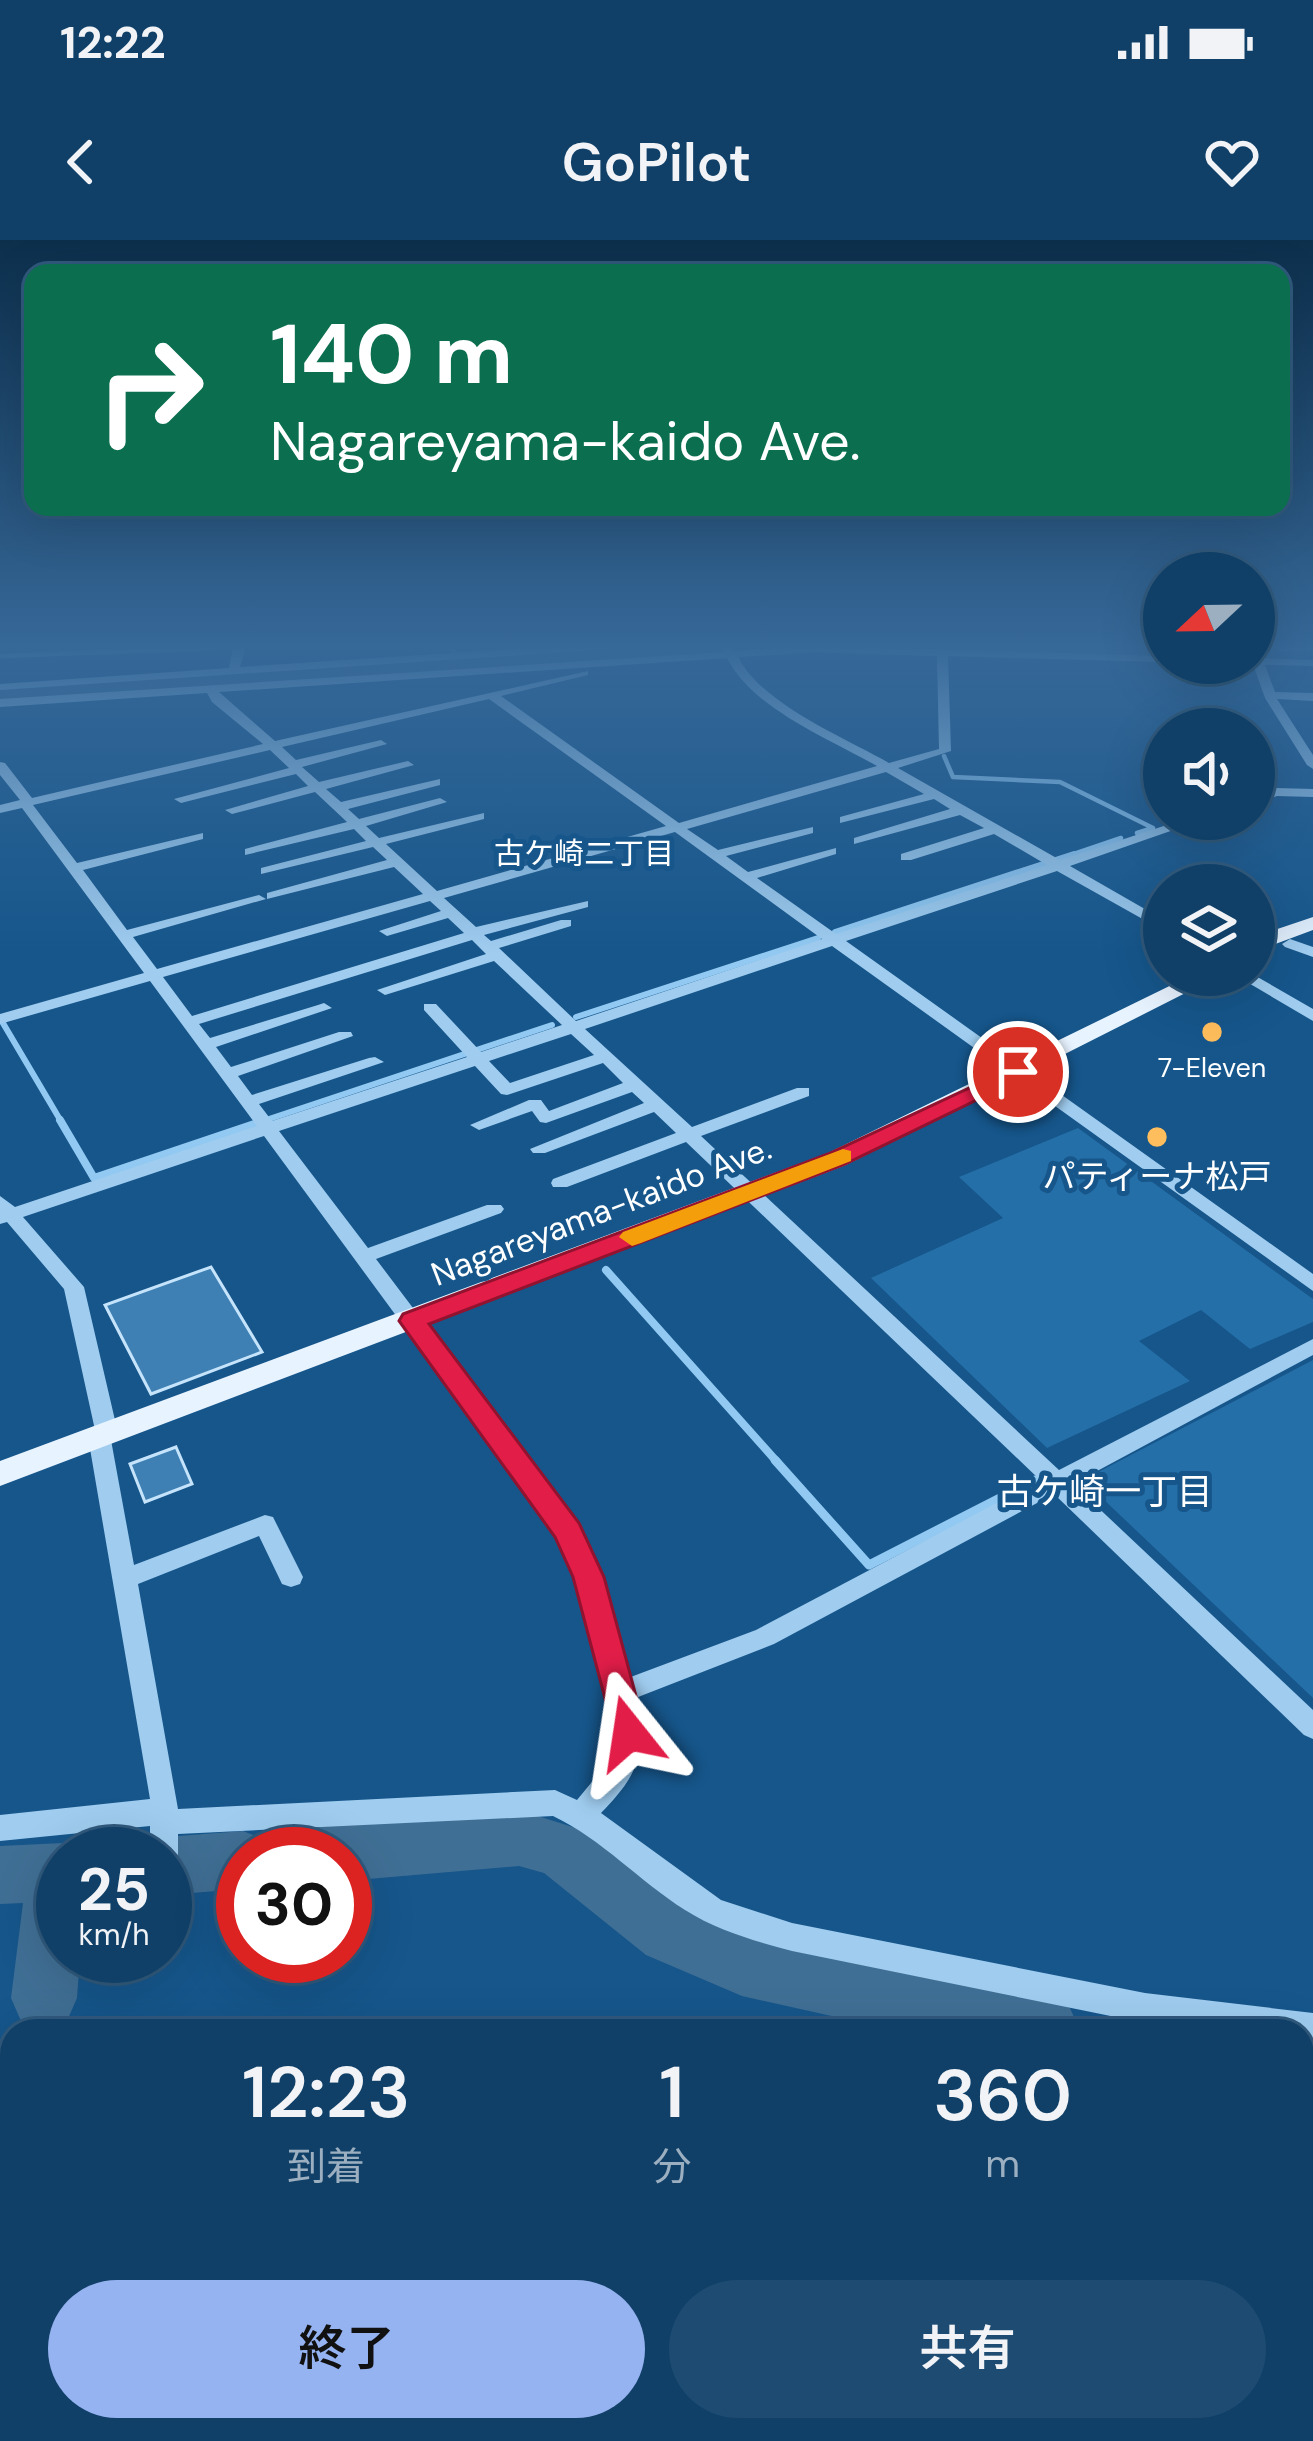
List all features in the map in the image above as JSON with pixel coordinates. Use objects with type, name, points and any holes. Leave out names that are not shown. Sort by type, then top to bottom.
[{"type":"main road","points":[[1275,949],[1313,923]]},
{"type":"main road","points":[[1275,936],[1290,939]]},
{"type":"main road","name":"Nagareyama-kaido Ave.","points":[[0,1474],[878,1141],[1168,996]]},
{"type":"street","points":[[0,808],[265,748]]},
{"type":"street","points":[[274,748],[752,1192],[1313,1727]]},
{"type":"street","points":[[182,800],[365,748]]},
{"type":"street","points":[[566,748],[1313,1284]]},
{"type":"street","points":[[854,748],[1143,914]]},
{"type":"street","points":[[0,1019],[945,748]]},
{"type":"street","points":[[232,810],[408,764]]},
{"type":"street","points":[[0,766],[568,1531],[589,1577],[619,1693],[629,1754],[614,1781],[582,1814]]},
{"type":"street","points":[[338,808],[435,782]]},
{"type":"street","points":[[1275,792],[1313,793]]},
{"type":"street","points":[[845,820],[935,795]]},
{"type":"street","points":[[250,852],[440,802]]},
{"type":"street","points":[[859,841],[961,810]]},
{"type":"street","points":[[266,871],[479,816]]},
{"type":"street","points":[[906,857],[994,829]]},
{"type":"street","points":[[716,855],[808,830]]},
{"type":"street","points":[[75,868],[198,836]]},
{"type":"street","points":[[165,1827],[103,1435],[74,1287],[4,1212],[1143,837]]},
{"type":"street","points":[[747,877],[831,851]]},
{"type":"street","points":[[125,935],[396,862]]},
{"type":"street","points":[[189,1022],[482,943],[581,911]]},
{"type":"street","points":[[387,932],[449,913]]},
{"type":"street","points":[[1290,939],[1313,952]]},
{"type":"street","points":[[385,990],[482,943]]},
{"type":"street","points":[[1275,994],[1313,1016]]},
{"type":"street","points":[[430,1007],[507,1090],[605,1058]]},
{"type":"street","points":[[206,1045],[324,1008]]},
{"type":"street","points":[[226,1074],[345,1036]]},
{"type":"street","points":[[249,1102],[375,1062]]},
{"type":"street","points":[[479,1125],[535,1104],[546,1118],[634,1085]]},
{"type":"street","points":[[560,1183],[803,1092]]},
{"type":"street","points":[[539,1149],[655,1105]]},
{"type":"street","points":[[365,1256],[494,1209]]},
{"type":"street","points":[[619,1693],[765,1637],[1313,1346]]},
{"type":"street","points":[[125,1579],[266,1524],[290,1577]]},
{"type":"street","points":[[0,1828],[555,1803],[582,1814],[708,1909],[773,1931],[1145,2008],[1248,2019]]},
{"type":"shaded area","points":[[1078,1128],[1313,1299],[1313,1322],[1250,1349],[1201,1310],[1139,1341],[1190,1381],[1047,1448],[871,1278],[1003,1218],[959,1177]]},
{"type":"shaded area","points":[[1313,1360],[1313,1698],[1083,1480]]},
{"type":"building","points":[[211,1267],[262,1352],[151,1394],[105,1305]]},
{"type":"building","points":[[176,1447],[192,1484],[145,1502],[130,1464]]},
{"type":"waterway","points":[[944,756],[953,777],[1060,782],[1153,828],[1137,833]]},
{"type":"waterway","points":[[1070,855],[1121,838]]},
{"type":"waterway","points":[[1070,855],[1074,854]]},
{"type":"waterway","points":[[835,932],[1070,855]]},
{"type":"waterway","points":[[1065,857],[1070,855]]},
{"type":"waterway","points":[[576,1017],[818,938]]},
{"type":"waterway","points":[[0,1018],[62,1123]]},
{"type":"waterway","points":[[264,1121],[552,1025]]},
{"type":"waterway","points":[[60,1120],[94,1178],[264,1121]]},
{"type":"waterway","points":[[257,1123],[264,1121]]},
{"type":"waterway","points":[[606,1270],[778,1463]]},
{"type":"waterway","points":[[775,1460],[869,1565],[1035,1480]]},
{"type":"waterway","points":[[372,1850],[519,1838],[561,1850],[668,1933],[742,1964],[992,2019]]},
{"type":"waterway","points":[[192,1864],[216,1862]]},
{"type":"waterway","points":[[0,1875],[36,1873]]},
{"type":"waterway","points":[[44,1998],[46,1983]]},
{"type":"slow traffic","points":[[632,1237],[843,1156]]},
{"type":"place","name":"7-Eleven","points":[[1212,1032]]},
{"type":"place","name":"パティーナ松戸","points":[[1157,1137]]},
{"type":"district","name":"古ケ崎二丁目","points":[[584,853]]},
{"type":"district","name":"古ケ崎一丁目","points":[[1105,1491]]},
{"type":"route","points":[[629,1733],[589,1577],[568,1531],[412,1321],[836,1159],[1018,1072]]}]
